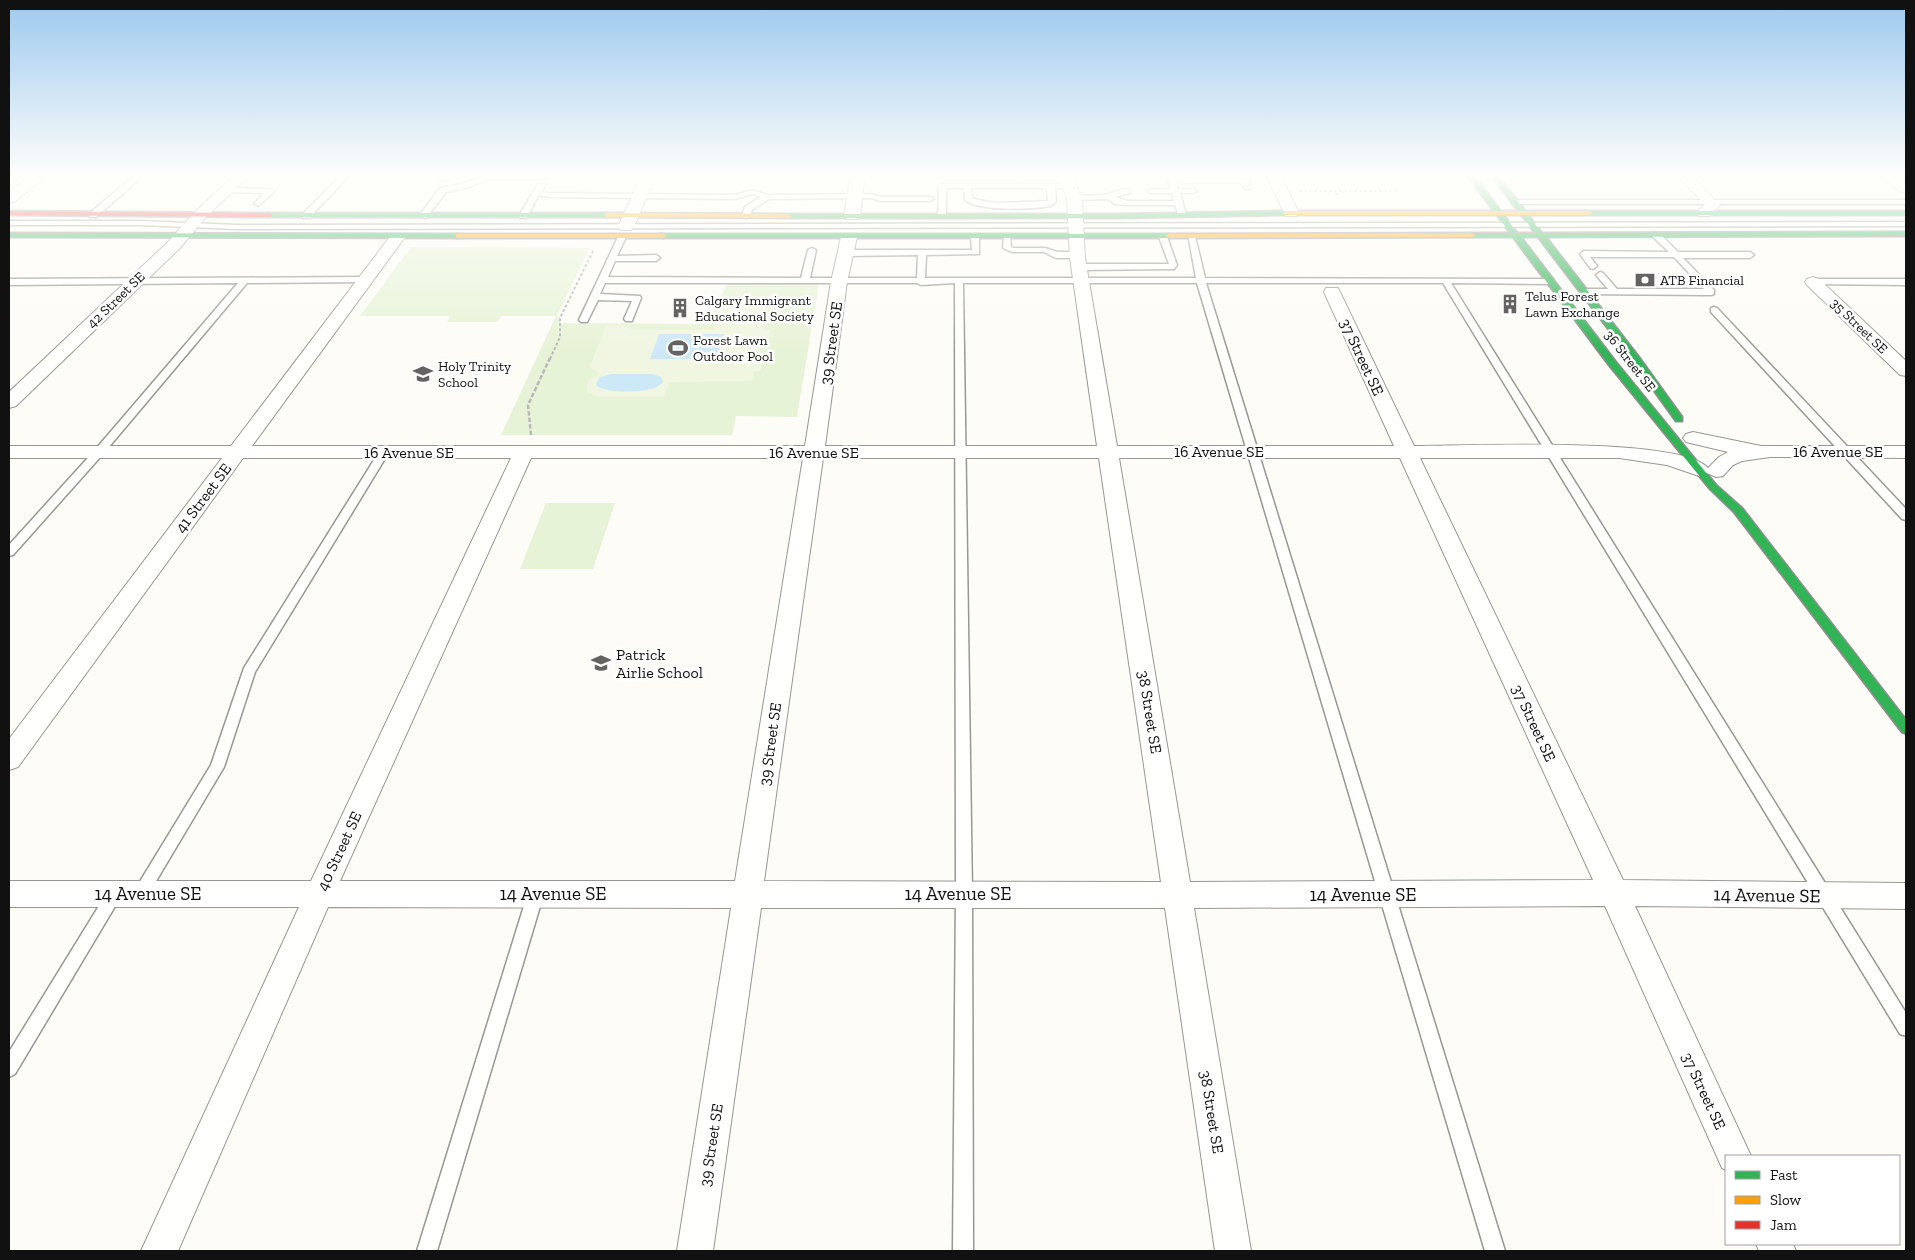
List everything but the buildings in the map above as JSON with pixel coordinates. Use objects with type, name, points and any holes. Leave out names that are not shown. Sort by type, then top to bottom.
[{"type":"main road","points":[[9,235],[31,234]]},
{"type":"main road","points":[[342,234],[397,237],[471,234]]},
{"type":"main road","points":[[710,234],[847,245],[975,237],[1007,237],[1078,247],[1163,237],[1191,236],[1906,234]]},
{"type":"main road","points":[[1020,234],[1078,247],[1106,234]]},
{"type":"main road","name":"36 Street SE","points":[[1515,235],[1612,363],[1673,438],[1704,457],[1713,487],[1738,510],[1906,729]]},
{"type":"main road","name":"36 Street SE","points":[[1540,235],[1585,292],[1704,457],[1729,488],[1738,510]]},
{"type":"street","name":"42 Street SE","points":[[9,402],[183,234]]},
{"type":"street","name":"38 Street SE","points":[[1076,234],[1234,1251]]},
{"type":"street","name":"41 Street SE","points":[[9,759],[397,237]]},
{"type":"street","name":"39 Street SE","points":[[695,1251],[750,893],[839,282],[847,245]]},
{"type":"street","name":"35 Street SE","points":[[1813,282],[1906,371]]},
{"type":"street","name":"37 Street SE","points":[[1332,292],[1614,893],[1734,1155]]},
{"type":"street","name":"16 Avenue SE","points":[[1619,452],[1646,447],[1673,438]]},
{"type":"street","name":"16 Avenue SE","points":[[1704,457],[1715,444],[1770,451],[1906,452]]},
{"type":"street","name":"16 Avenue SE","points":[[9,452],[1619,452],[1655,455],[1680,461],[1704,457],[1726,461],[1737,455],[1770,451]]},
{"type":"street","name":"40 Street SE","points":[[159,1251],[320,893],[524,452]]},
{"type":"street","name":"14 Avenue SE","points":[[9,894],[964,893],[1178,895],[1614,893],[1906,896]]},
{"type":"lane","points":[[584,320],[624,234]]},
{"type":"lane","points":[[780,234],[1078,247],[1324,234]]},
{"type":"lane","points":[[1585,292],[1711,292],[1656,235]]},
{"type":"lane","points":[[1191,236],[1201,281],[1495,1251]]},
{"type":"lane","points":[[847,245],[922,252],[976,252],[975,237]]},
{"type":"lane","points":[[1007,237],[1007,248],[1012,250],[1045,250],[1056,255],[1078,247],[1201,281],[1550,281]]},
{"type":"lane","points":[[602,280],[959,282],[1078,247],[1171,267],[1173,265],[1163,237]]},
{"type":"lane","points":[[805,281],[812,250]]},
{"type":"lane","points":[[921,282],[922,252]]},
{"type":"lane","points":[[1593,266],[1584,254],[1750,255]]},
{"type":"lane","points":[[612,259],[656,258]]},
{"type":"lane","points":[[1600,275],[1614,292]]},
{"type":"lane","points":[[9,552],[99,452],[245,280]]},
{"type":"lane","points":[[10,282],[366,280]]},
{"type":"lane","points":[[959,282],[964,893],[963,1251]]},
{"type":"lane","points":[[1446,282],[1906,1028]]},
{"type":"lane","points":[[1813,282],[1906,282]]},
{"type":"lane","points":[[594,298],[637,298],[629,320]]},
{"type":"lane","points":[[1714,310],[1906,516]]},
{"type":"lane","points":[[9,1068],[128,893],[217,767],[249,671],[384,452]]},
{"type":"lane","points":[[427,1251],[536,893]]},
{"type":"path","points":[[524,452],[533,428],[527,412],[528,406],[560,337],[560,318],[594,250]]},
{"type":"green space","points":[[411,247],[589,248],[557,316],[561,323],[708,324],[727,284],[819,283],[797,417],[736,416],[732,435],[501,435],[556,316],[501,316],[497,322],[447,322],[450,316],[360,316]]},
{"type":"green space","name":"Forest Lawn Outdoor Pool","points":[[721,305],[769,305],[764,329],[770,330],[769,337],[762,337],[758,359],[763,359],[761,371],[754,371],[752,381],[669,382],[664,397],[599,397],[587,392],[588,381],[599,374],[590,366],[606,326],[626,326],[632,330],[713,330]]},
{"type":"green space","points":[[546,503],[615,503],[593,569],[520,569]]},
{"type":"water","points":[[659,334],[724,334],[717,359],[650,359]]},
{"type":"water","points":[[611,374],[652,374],[661,377],[663,382],[651,389],[631,392],[603,389],[597,386],[599,378]]},
{"type":"traffic: fast","points":[[1514,234],[1612,363],[1713,487],[1738,510],[1906,729]]},
{"type":"traffic: fast","points":[[1539,234],[1635,358],[1679,419]]},
{"type":"traffic: fast","points":[[1471,235],[1906,234]]},
{"type":"traffic: fast","points":[[9,235],[459,236]]},
{"type":"traffic: fast","points":[[663,236],[1169,236]]},
{"type":"traffic: slow","points":[[1169,236],[1471,235]]},
{"type":"traffic: slow","points":[[459,236],[663,236]]},
{"type":"place","name":"ATB Financial","points":[[1645,280]]},
{"type":"place","name":"Telus Forest Lawn Exchange","points":[[1510,304]]},
{"type":"place","name":"Calgary Immigrant Educational Society","points":[[680,308]]},
{"type":"place","name":"Forest Lawn Outdoor Pool","points":[[678,348]]},
{"type":"place","name":"Holy Trinity School","points":[[423,374]]},
{"type":"place","name":"Patrick Airlie School","points":[[601,663]]}]
